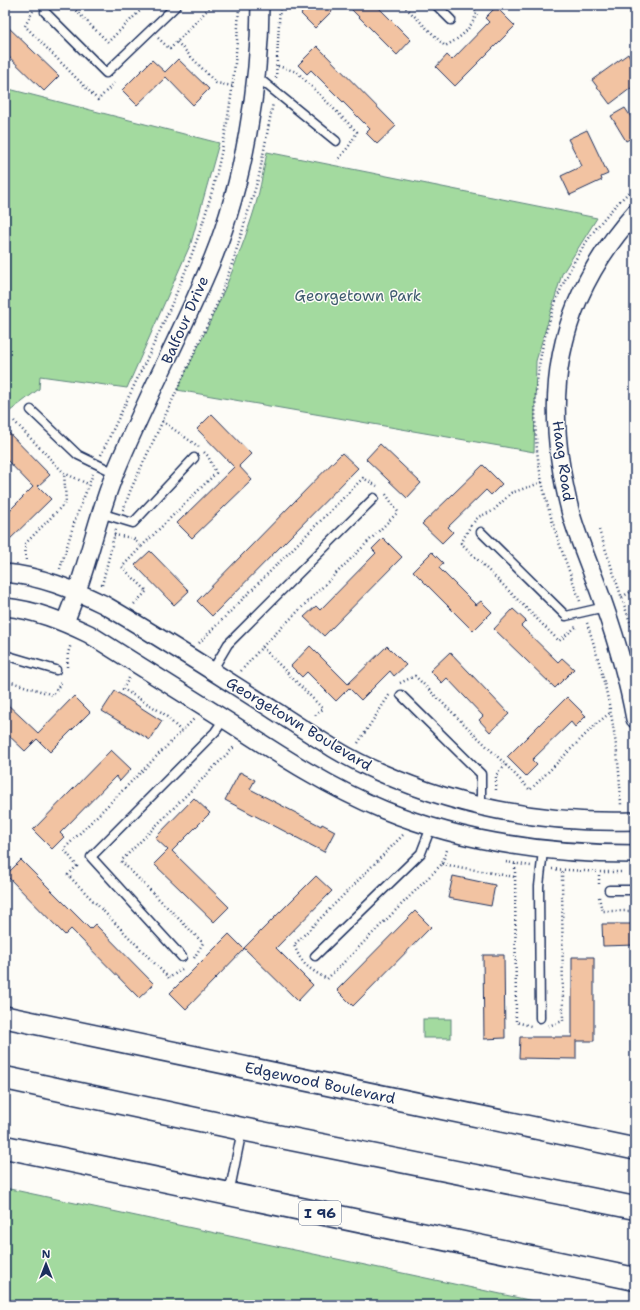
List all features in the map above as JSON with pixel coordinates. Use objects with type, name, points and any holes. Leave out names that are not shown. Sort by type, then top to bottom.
[{"type":"highway","points":[[5,1078],[242,1129],[635,1208]]},
{"type":"highway","name":"I 96","points":[[5,1147],[635,1279]]},
{"type":"street","name":"Balfour Drive","points":[[65,622],[100,513],[115,473],[213,257],[232,202],[244,148],[256,76],[260,5]]},
{"type":"street","name":"Haag Road","points":[[635,213],[610,244],[587,278],[572,315],[560,354],[556,390],[556,431],[562,472],[572,515],[632,684],[635,719]]},
{"type":"street","name":"Georgetown Boulevard","points":[[5,573],[48,581],[76,591],[134,622],[338,751],[379,772],[423,789],[481,807],[536,818],[595,822],[635,822]]},
{"type":"street","points":[[5,607],[39,614],[65,622],[89,634],[302,769],[342,792],[384,810],[431,828],[470,838],[543,851],[635,854]]},
{"type":"street","name":"Edgewood Boulevard","points":[[5,1017],[635,1149]]},
{"type":"lane","points":[[45,12],[106,73],[177,5]]},
{"type":"lane","points":[[436,5],[452,20]]},
{"type":"lane","points":[[256,76],[336,141]]},
{"type":"lane","points":[[31,410],[78,455],[115,473]]},
{"type":"lane","points":[[100,513],[133,523],[194,458]]},
{"type":"lane","points":[[212,671],[228,644],[374,498]]},
{"type":"lane","points":[[481,532],[566,616],[605,606]]},
{"type":"lane","points":[[5,655],[56,670]]},
{"type":"lane","points":[[401,695],[481,774],[481,807]]},
{"type":"lane","points":[[182,958],[91,857],[215,732],[224,719]]},
{"type":"lane","points":[[315,956],[421,853],[431,828]]},
{"type":"lane","points":[[540,1018],[539,886],[543,851]]},
{"type":"lane","points":[[609,890],[635,890]]},
{"type":"lane","points":[[229,1194],[242,1129]]},
{"type":"path","points":[[70,5],[108,42],[146,5]]},
{"type":"path","points":[[54,567],[61,569],[75,520],[88,484],[183,278],[200,233],[221,153],[233,86],[239,5]]},
{"type":"path","points":[[177,42],[216,83],[233,86]]},
{"type":"path","points":[[278,66],[297,72],[357,132],[349,146],[337,161]]},
{"type":"path","points":[[14,421],[64,473],[88,484]]},
{"type":"path","points":[[26,561],[25,544],[66,502],[64,473]]},
{"type":"path","points":[[599,530],[635,637]]},
{"type":"path","points":[[134,604],[148,591],[122,567],[141,547]]},
{"type":"path","points":[[20,560],[33,563]]},
{"type":"path","points":[[622,597],[635,588]]},
{"type":"path","points":[[262,647],[323,709],[313,717]]},
{"type":"path","points":[[129,678],[123,689],[163,713],[181,731]]},
{"type":"path","points":[[506,766],[530,790],[595,725],[612,712]]},
{"type":"path","points":[[185,967],[169,978],[68,875],[77,866],[64,849],[194,719]]},
{"type":"path","points":[[191,964],[203,943],[121,861],[235,746]]},
{"type":"path","points":[[442,864],[515,877]]},
{"type":"green space","points":[[5,88],[219,143],[191,243],[127,388],[40,376],[39,389],[5,415]]},
{"type":"green space","name":"Georgetown Park","points":[[267,152],[597,218],[562,274],[536,361],[534,452],[177,390],[208,326],[236,261],[254,209],[261,184]]},
{"type":"green space","points":[[423,1019],[451,1019],[451,1038],[423,1038]]},
{"type":"green space","points":[[5,1188],[552,1305],[5,1305]]},
{"type":"building","points":[[309,5],[338,5],[315,28],[301,14]]},
{"type":"building","points":[[347,5],[376,5],[411,40],[397,55]]},
{"type":"building","points":[[496,7],[515,26],[455,86],[436,67],[447,55],[452,60],[489,22],[485,18]]},
{"type":"building","points":[[5,24],[59,76],[44,91],[5,53]]},
{"type":"building","points":[[317,46],[396,126],[377,144],[366,133],[370,129],[311,70],[307,74],[298,65]]},
{"type":"building","points":[[628,54],[635,64],[635,85],[610,104],[592,80]]},
{"type":"building","points":[[178,59],[209,89],[193,105],[166,77],[137,105],[122,90],[152,60],[165,72]]},
{"type":"building","points":[[625,108],[635,123],[635,136],[626,141],[611,116]]},
{"type":"building","points":[[587,130],[608,174],[601,177],[602,180],[570,195],[561,176],[582,166],[568,139]]},
{"type":"building","points":[[212,414],[251,454],[239,466],[252,480],[192,538],[177,523],[234,467],[197,429]]},
{"type":"building","points":[[5,429],[50,475],[38,486],[51,499],[5,544],[5,515],[33,487],[5,458]]},
{"type":"building","points":[[380,444],[421,483],[407,498],[366,459]]},
{"type":"building","points":[[342,453],[358,468],[212,616],[197,601]]},
{"type":"building","points":[[483,465],[502,484],[491,495],[486,490],[448,527],[453,532],[442,543],[422,524]]},
{"type":"building","points":[[383,538],[402,557],[324,636],[304,617],[316,606],[320,610],[376,553],[372,549]]},
{"type":"building","points":[[150,551],[189,591],[174,605],[135,565]]},
{"type":"building","points":[[432,552],[443,563],[439,568],[476,605],[481,601],[492,612],[473,631],[413,571]]},
{"type":"building","points":[[513,609],[526,621],[521,626],[558,662],[562,658],[574,669],[555,688],[494,629]]},
{"type":"building","points":[[310,646],[348,684],[387,646],[406,665],[394,676],[390,671],[361,700],[349,688],[336,701],[307,672],[302,677],[291,666]]},
{"type":"building","points":[[450,652],[509,714],[490,732],[479,720],[483,716],[447,678],[442,683],[430,671]]},
{"type":"building","points":[[115,691],[162,721],[150,740],[102,711]]},
{"type":"building","points":[[74,696],[90,712],[50,752],[37,739],[25,751],[5,732],[5,702],[38,733]]},
{"type":"building","points":[[567,697],[586,716],[575,727],[571,722],[532,760],[537,765],[526,776],[507,757]]},
{"type":"building","points":[[111,750],[131,769],[120,781],[116,776],[60,833],[64,837],[52,849],[33,830]]},
{"type":"building","points":[[240,772],[255,780],[250,789],[321,826],[322,824],[335,831],[324,852],[225,800]]},
{"type":"building","points":[[194,798],[210,813],[172,851],[229,907],[214,922],[154,864],[168,850],[155,838]]},
{"type":"building","points":[[21,860],[90,929],[95,924],[154,984],[139,998],[71,929],[65,935],[6,875]]},
{"type":"building","points":[[316,876],[332,891],[276,948],[313,985],[298,1001],[244,948]]},
{"type":"building","points":[[453,876],[495,885],[491,906],[448,898]]},
{"type":"building","points":[[415,911],[431,927],[353,1006],[337,990]]},
{"type":"building","points":[[602,924],[635,924],[635,945],[603,946]]},
{"type":"building","points":[[229,934],[244,949],[186,1009],[170,993]]},
{"type":"building","points":[[483,955],[504,955],[505,1038],[484,1039]]},
{"type":"building","points":[[572,957],[594,957],[594,1041],[576,1041],[576,1059],[519,1058],[520,1037],[572,1037]]}]
